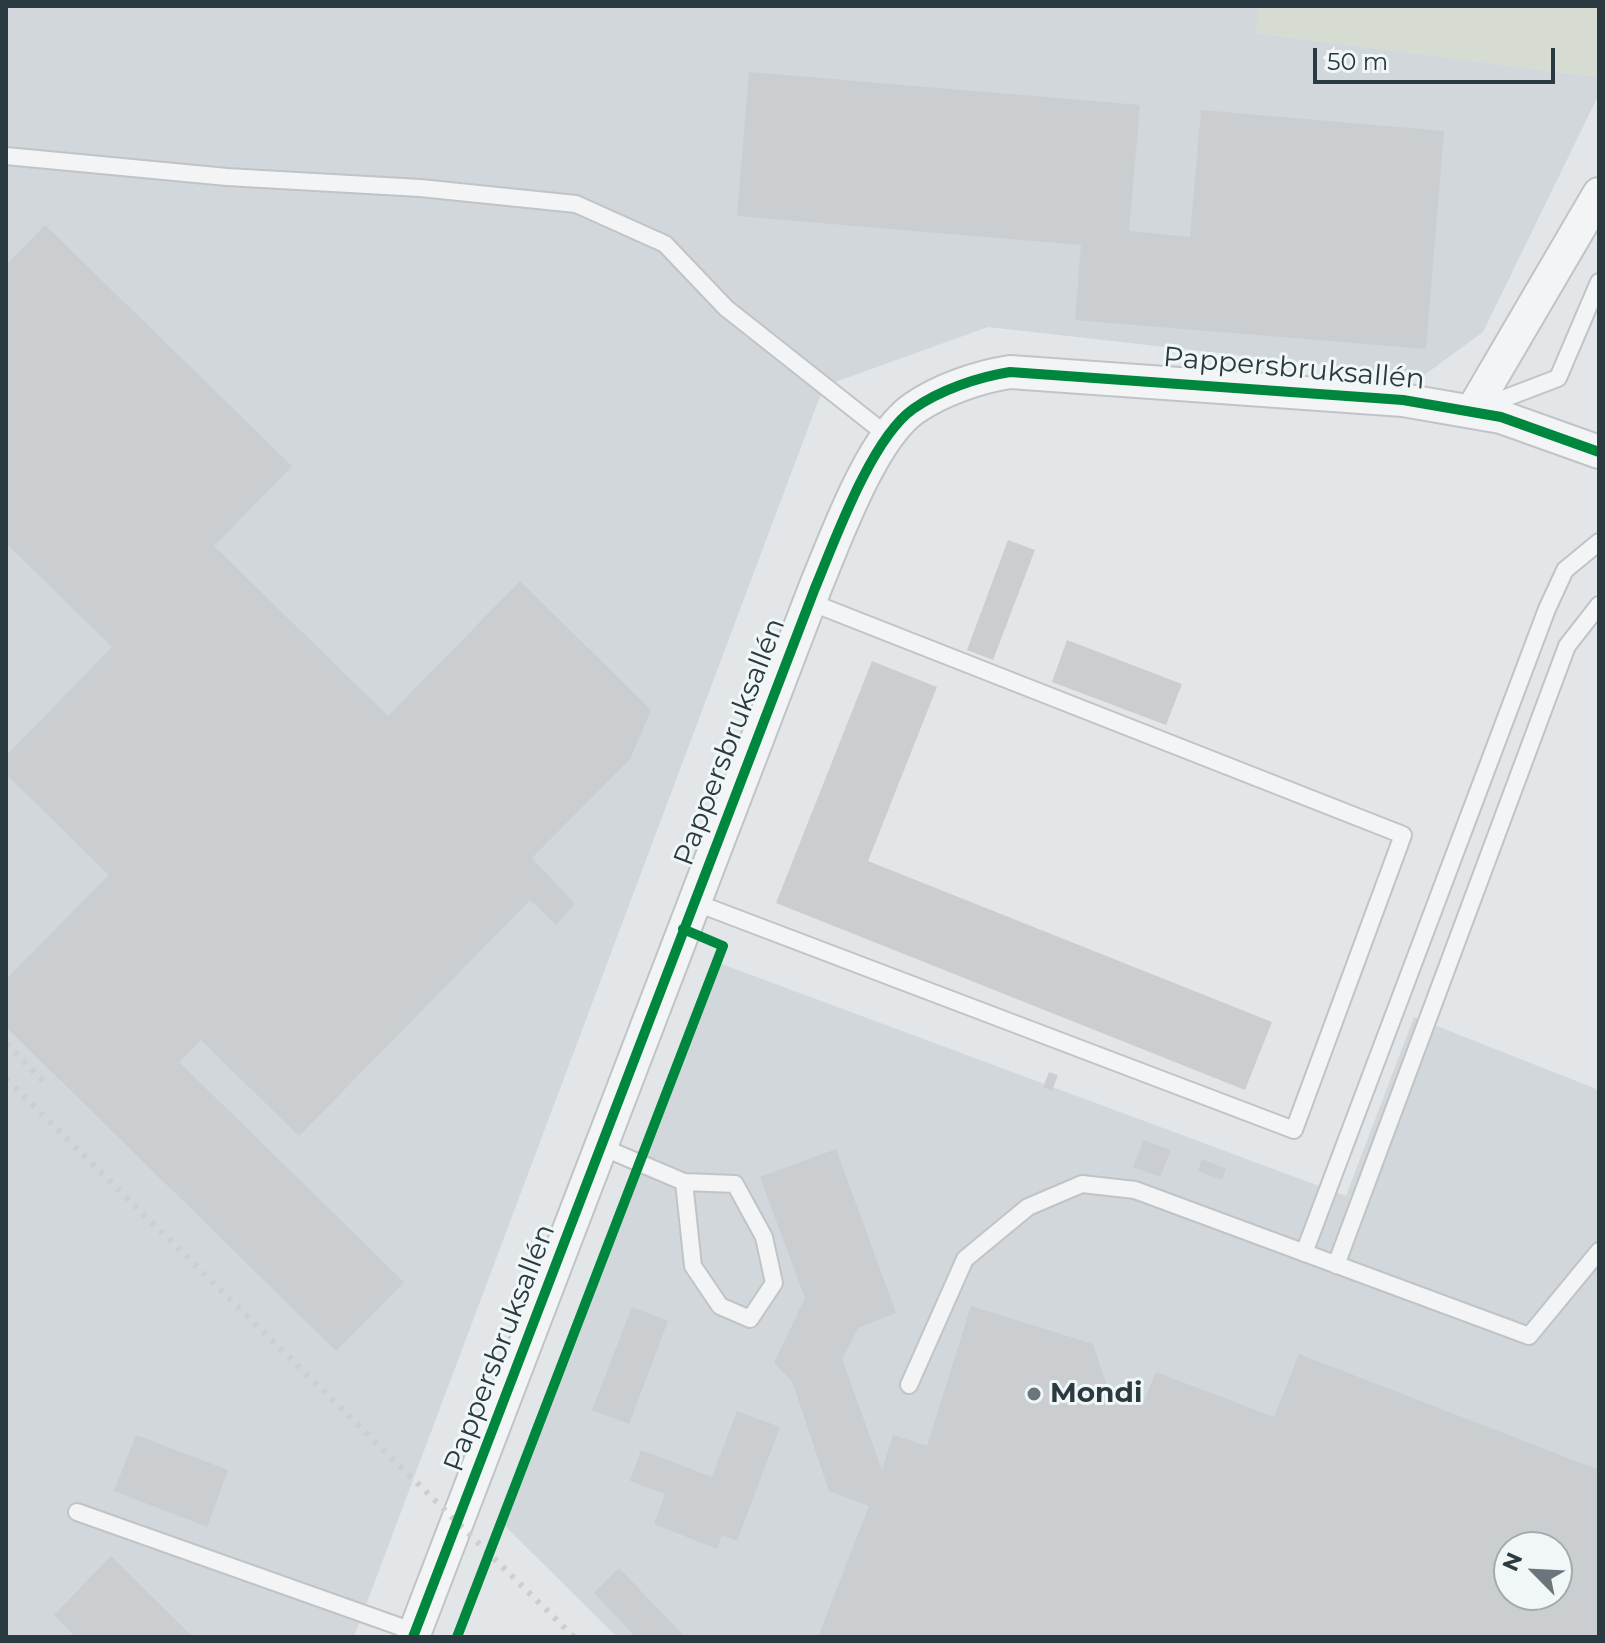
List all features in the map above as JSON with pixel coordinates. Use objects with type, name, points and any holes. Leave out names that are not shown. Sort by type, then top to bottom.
[{"type":"street","points":[[1472,411],[1599,194]]},
{"type":"street","name":"Pappersbruksallén","points":[[414,1634],[810,602],[845,517],[888,436],[912,410],[979,377],[1010,372],[1403,400],[1501,417],[1599,452]]},
{"type":"lane","points":[[6,156],[227,177],[420,188],[576,204],[665,244],[726,308],[888,436]]},
{"type":"lane","points":[[1472,411],[1558,378],[1599,282]]},
{"type":"lane","points":[[1304,1253],[1547,609],[1565,570],[1599,542]]},
{"type":"lane","points":[[694,902],[1294,1130],[1403,835],[810,602]]},
{"type":"lane","points":[[1336,1265],[1567,646],[1599,605]]},
{"type":"lane","points":[[602,1147],[684,1182],[735,1184],[764,1237],[774,1283],[750,1319],[720,1306],[693,1266],[684,1182]]},
{"type":"lane","points":[[909,1385],[965,1259],[1028,1207],[1082,1184],[1135,1190],[1529,1336],[1599,1251]]},
{"type":"lane","points":[[77,1512],[414,1634]]},
{"type":"shaded area","points":[[6,6],[1260,6],[1256,33],[1599,77],[1599,94],[1483,332],[1423,376],[988,327],[824,386],[354,1637],[6,1637]]},
{"type":"shaded area","points":[[1260,6],[1599,6],[1599,77],[1255,33]]},
{"type":"shaded area","points":[[719,963],[1346,1196],[1414,1017],[1599,1090],[1599,1637],[617,1637],[505,1526]]},
{"type":"building","points":[[749,72],[1140,105],[1129,231],[1190,237],[1201,110],[1444,131],[1426,349],[1075,320],[1081,245],[737,216]]},
{"type":"building","points":[[45,225],[292,466],[214,546],[388,716],[520,581],[651,710],[630,759],[532,858],[575,904],[556,925],[530,900],[299,1136],[201,1040],[179,1062],[404,1282],[336,1351],[6,1027],[6,979],[109,875],[6,774],[6,756],[112,647],[6,543],[6,265]]},
{"type":"building","points":[[1008,540],[1035,550],[993,660],[967,650]]},
{"type":"building","points":[[1067,640],[1182,684],[1166,725],[1052,682]]},
{"type":"building","points":[[872,661],[937,687],[868,861],[1272,1022],[1245,1090],[776,903]]},
{"type":"building","points":[[1049,1072],[1058,1075],[1052,1091],[1043,1087]]},
{"type":"building","points":[[1144,1140],[1171,1150],[1160,1177],[1133,1167]]},
{"type":"building","name":"Mondi","points":[[836,1149],[896,1313],[858,1328],[842,1359],[882,1470],[893,1435],[927,1446],[971,1306],[1093,1344],[1107,1386],[1144,1401],[1156,1372],[1274,1417],[1299,1354],[1599,1470],[1599,1637],[818,1637],[869,1506],[829,1491],[792,1381],[774,1363],[805,1298],[760,1177]]},
{"type":"building","points":[[1202,1159],[1226,1169],[1222,1180],[1198,1171]]},
{"type":"building","points":[[632,1307],[668,1321],[629,1424],[592,1410]]},
{"type":"building","points":[[737,1411],[780,1427],[737,1541],[722,1535],[717,1549],[654,1524],[665,1494],[630,1481],[641,1450],[712,1477]]},
{"type":"building","points":[[136,1435],[228,1470],[207,1527],[114,1491]]},
{"type":"building","points":[[111,1556],[193,1637],[76,1637],[54,1615]]},
{"type":"building","points":[[619,1568],[685,1637],[636,1637],[594,1593]]},
{"type":"railway","points":[[6,1044],[44,1082]]},
{"type":"railway","points":[[6,1079],[574,1637]]},
{"type":"cycle path","points":[[413,1637],[815,588],[869,466],[898,423],[913,409],[947,390],[1010,372],[1403,400],[1501,417],[1599,452]]},
{"type":"cycle path","points":[[457,1637],[723,946],[683,929]]},
{"type":"place","name":"Mondi","points":[[1034,1394]]}]
